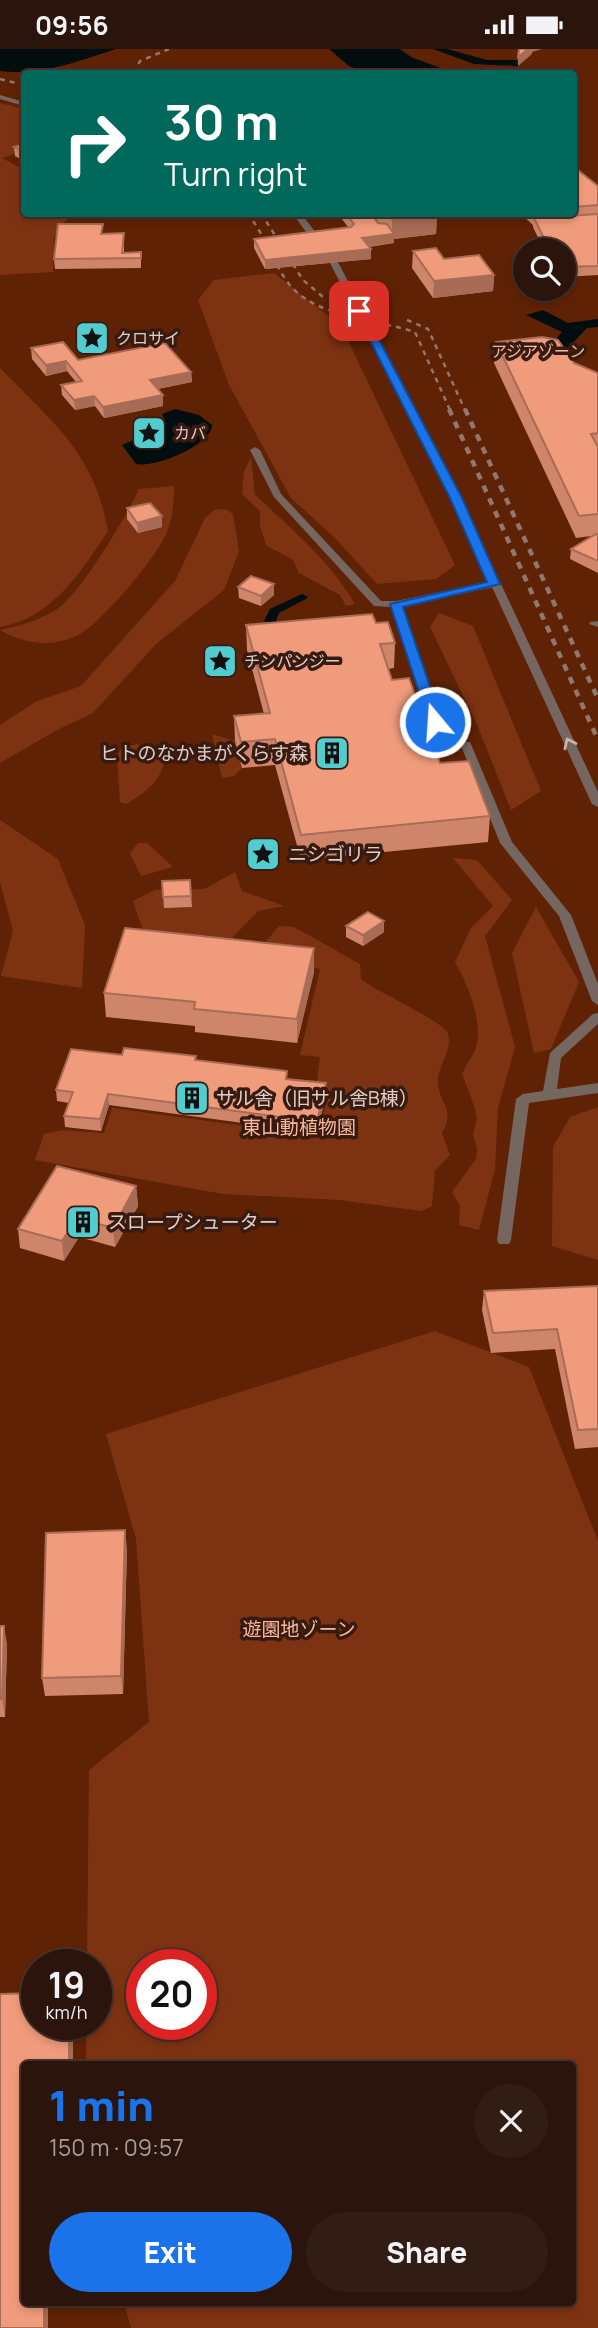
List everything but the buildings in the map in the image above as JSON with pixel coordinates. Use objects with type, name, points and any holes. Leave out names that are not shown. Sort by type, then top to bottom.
[{"type":"street","points":[[0,97],[21,103]]},
{"type":"street","points":[[299,217],[335,264],[456,498],[598,804]]},
{"type":"street","points":[[255,450],[277,495],[377,604],[396,604],[494,584]]},
{"type":"street","points":[[396,604],[443,746],[466,744],[506,843],[565,915],[598,1001]]},
{"type":"street","points":[[549,1095],[555,1056],[598,1017]]},
{"type":"street","points":[[504,1240],[523,1099],[598,1089]]},
{"type":"green space","name":"東山動植物園","points":[[0,49],[598,49],[598,2328],[0,2328]]},
{"type":"green space","points":[[0,103],[21,108],[21,152],[2,158],[21,168],[21,217],[69,217],[54,237],[53,272],[0,275]]},
{"type":"green space","points":[[274,273],[341,326],[455,565],[436,579],[377,584],[335,538],[291,498],[229,385],[198,300],[214,280]]},
{"type":"green space","points":[[0,368],[54,423],[82,459],[102,504],[108,531],[75,577],[49,604],[18,622],[0,627]]},
{"type":"green space","points":[[251,457],[255,495],[322,560],[355,604],[346,606],[340,595],[299,573],[293,560],[266,545],[260,526],[260,511],[242,494],[244,472]]},
{"type":"green space","points":[[174,486],[172,516],[160,545],[127,589],[88,628],[68,639],[48,643],[19,639],[0,630],[43,617],[66,602],[114,535],[139,489]]},
{"type":"green space","points":[[225,509],[233,514],[239,551],[224,590],[156,644],[93,713],[0,763],[0,725],[37,701],[81,686],[175,581],[205,518],[214,510]]},
{"type":"green space","points":[[439,613],[473,626],[541,791],[511,810],[478,727],[430,627]]},
{"type":"green space","points":[[212,734],[235,741],[242,768],[234,776],[223,778]]},
{"type":"green space","points":[[137,744],[165,758],[161,773],[152,785],[126,804],[120,802],[117,756],[121,749]]},
{"type":"green space","points":[[0,820],[58,859],[85,925],[82,988],[1,976],[13,931],[0,882]]},
{"type":"green space","points":[[138,843],[147,843],[173,867],[141,876],[130,854]]},
{"type":"green space","points":[[453,858],[477,860],[512,900],[485,936],[515,1047],[498,1108],[495,1169],[479,1230],[459,1225],[460,1206],[452,1192],[476,1159],[477,1149],[473,1134],[477,1119],[475,1108],[462,1074],[476,1048],[477,1023],[469,990],[455,962],[471,928],[493,906]]},
{"type":"green space","points":[[235,872],[242,891],[284,906],[258,911],[232,938],[143,930],[133,901],[155,890],[204,889]]},
{"type":"green space","points":[[536,907],[579,982],[551,1049],[534,1053],[512,953]]},
{"type":"green space","points":[[279,926],[294,927],[360,964],[361,979],[435,1022],[448,1034],[448,1046],[438,1082],[447,1112],[442,1133],[450,1155],[435,1171],[432,1206],[421,1211],[339,1200],[223,1194],[35,1160],[44,1134],[62,1130],[104,1133],[112,1108],[318,1136],[329,1091],[316,1089],[320,1057],[300,1055],[320,969],[251,959]]},
{"type":"green space","points":[[598,1107],[598,1260],[552,1246],[553,1147],[570,1117]]},
{"type":"green space","name":"遊園地ゾーン","points":[[435,1331],[529,1367],[598,1541],[598,2328],[131,2328],[125,2306],[576,2306],[576,2061],[86,2061],[86,2040],[112,2040],[112,1949],[87,1949],[89,1770],[149,1722],[136,1539],[106,1434]]},
{"type":"shaded area","points":[[0,49],[116,49],[45,69],[0,71]]},
{"type":"shaded area","points":[[329,49],[400,49],[411,57],[446,70],[359,70],[349,66]]},
{"type":"shaded area","points":[[433,49],[447,49],[487,60],[517,60],[518,66],[474,64]]},
{"type":"shaded area","points":[[543,310],[568,323],[598,319],[598,327],[587,328],[556,361],[540,358],[562,332],[526,315]]},
{"type":"shaded area","points":[[175,409],[199,415],[212,425],[210,433],[193,447],[168,459],[136,464],[122,445],[162,429],[166,423],[162,414]]},
{"type":"waterway","points":[[274,624],[270,621],[274,611],[302,597]]},
{"type":"railway","points":[[136,70],[140,61],[169,49]]},
{"type":"railway","points":[[0,79],[21,84]]},
{"type":"railway","points":[[250,217],[283,275],[301,295],[330,311],[415,332],[450,410]]},
{"type":"railway","points":[[264,217],[303,280],[323,297]]},
{"type":"railway","points":[[407,320],[428,329],[465,410]]},
{"type":"railway","points":[[449,409],[598,740]]},
{"type":"railway","points":[[465,409],[598,699]]},
{"type":"place","name":"クロサイ","points":[[92,338]]},
{"type":"place","name":"カバ","points":[[149,433]]},
{"type":"place","name":"チンパンジー","points":[[220,661]]},
{"type":"place","name":"ヒトのなかまがくらす森","points":[[332,753]]},
{"type":"place","name":"ニシゴリラ","points":[[263,854]]},
{"type":"place","name":"サル舎（旧サル舎B棟）","points":[[192,1098]]},
{"type":"place","name":"スロープシューター","points":[[83,1222]]},
{"type":"route","points":[[359,311],[456,498],[494,584],[396,604],[435,722]]},
{"type":"park label","name":"アジアゾーン","points":[[538,351]]}]
